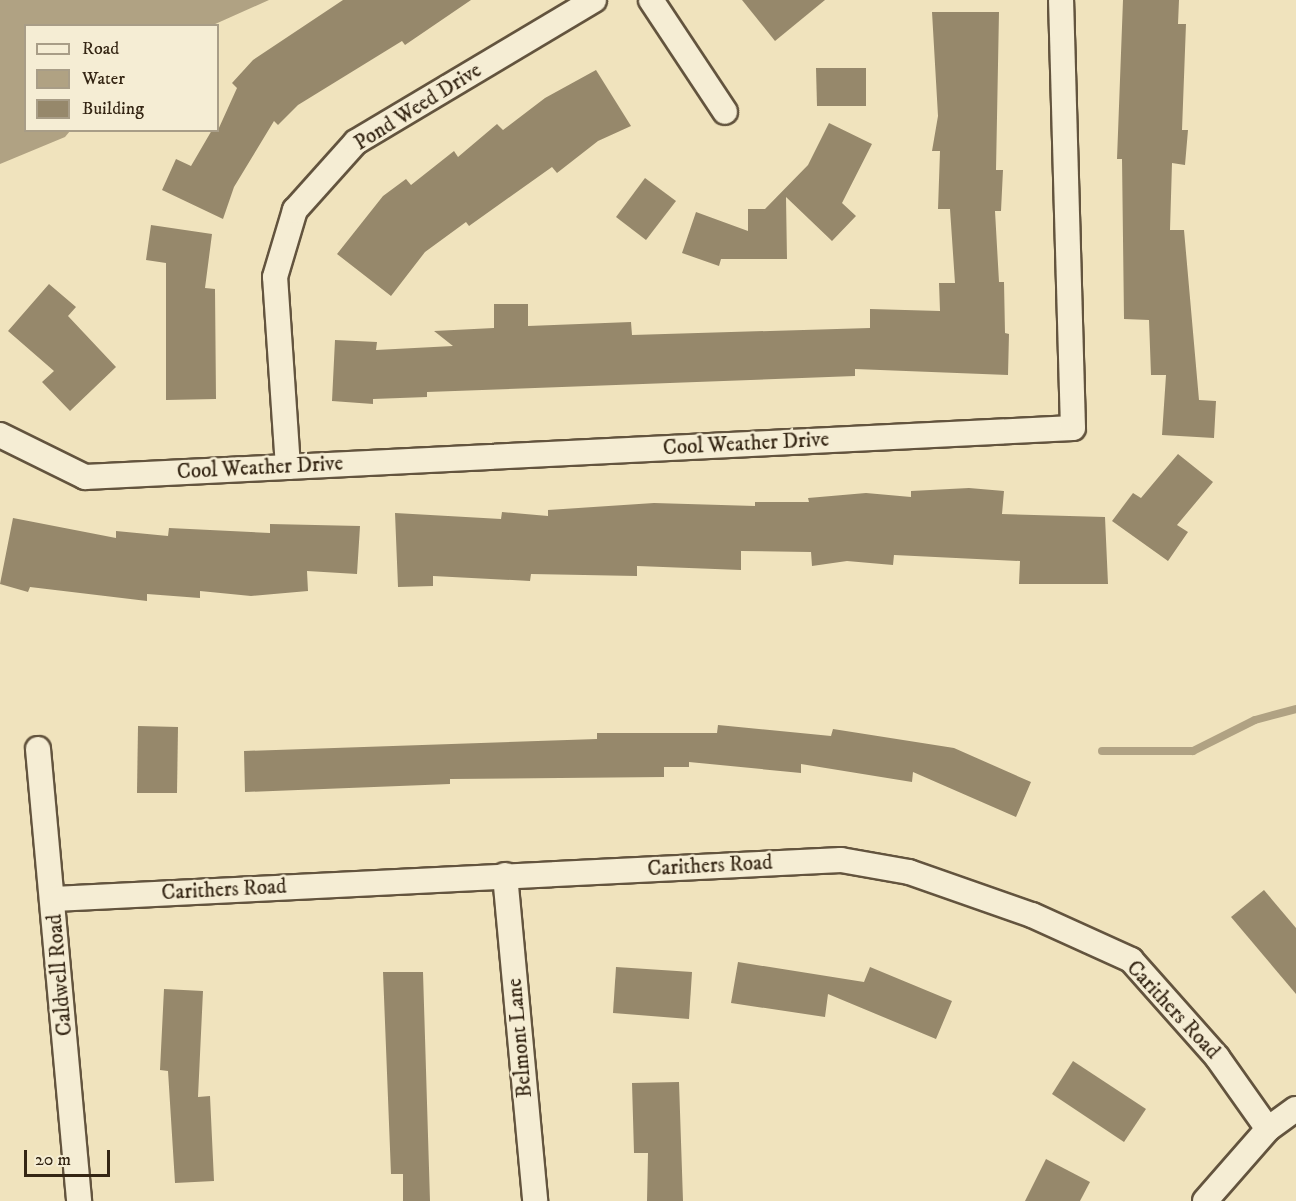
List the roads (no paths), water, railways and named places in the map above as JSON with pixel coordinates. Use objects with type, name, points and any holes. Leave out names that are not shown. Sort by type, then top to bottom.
[{"type":"street","name":"Pond Weed Drive","points":[[288,467],[275,277],[295,210],[356,142],[594,0]]},
{"type":"street","points":[[651,0],[725,112]]},
{"type":"street","name":"Cool Weather Drive","points":[[0,435],[85,477],[1073,428],[1061,0]]},
{"type":"street","name":"Caldwell Road","points":[[38,749],[54,898],[79,1201]]},
{"type":"street","name":"Carithers Road","points":[[54,898],[841,860],[909,872],[1032,915],[1131,960],[1217,1057],[1268,1129]]},
{"type":"street","name":"Belmont Lane","points":[[505,875],[535,1201]]},
{"type":"street","points":[[1204,1201],[1268,1129],[1296,1109]]},
{"type":"water","points":[[0,0],[269,0],[215,24],[24,24],[24,132],[69,132],[65,137],[0,164]]},
{"type":"waterway","points":[[1102,751],[1193,751],[1255,720],[1296,709]]}]
